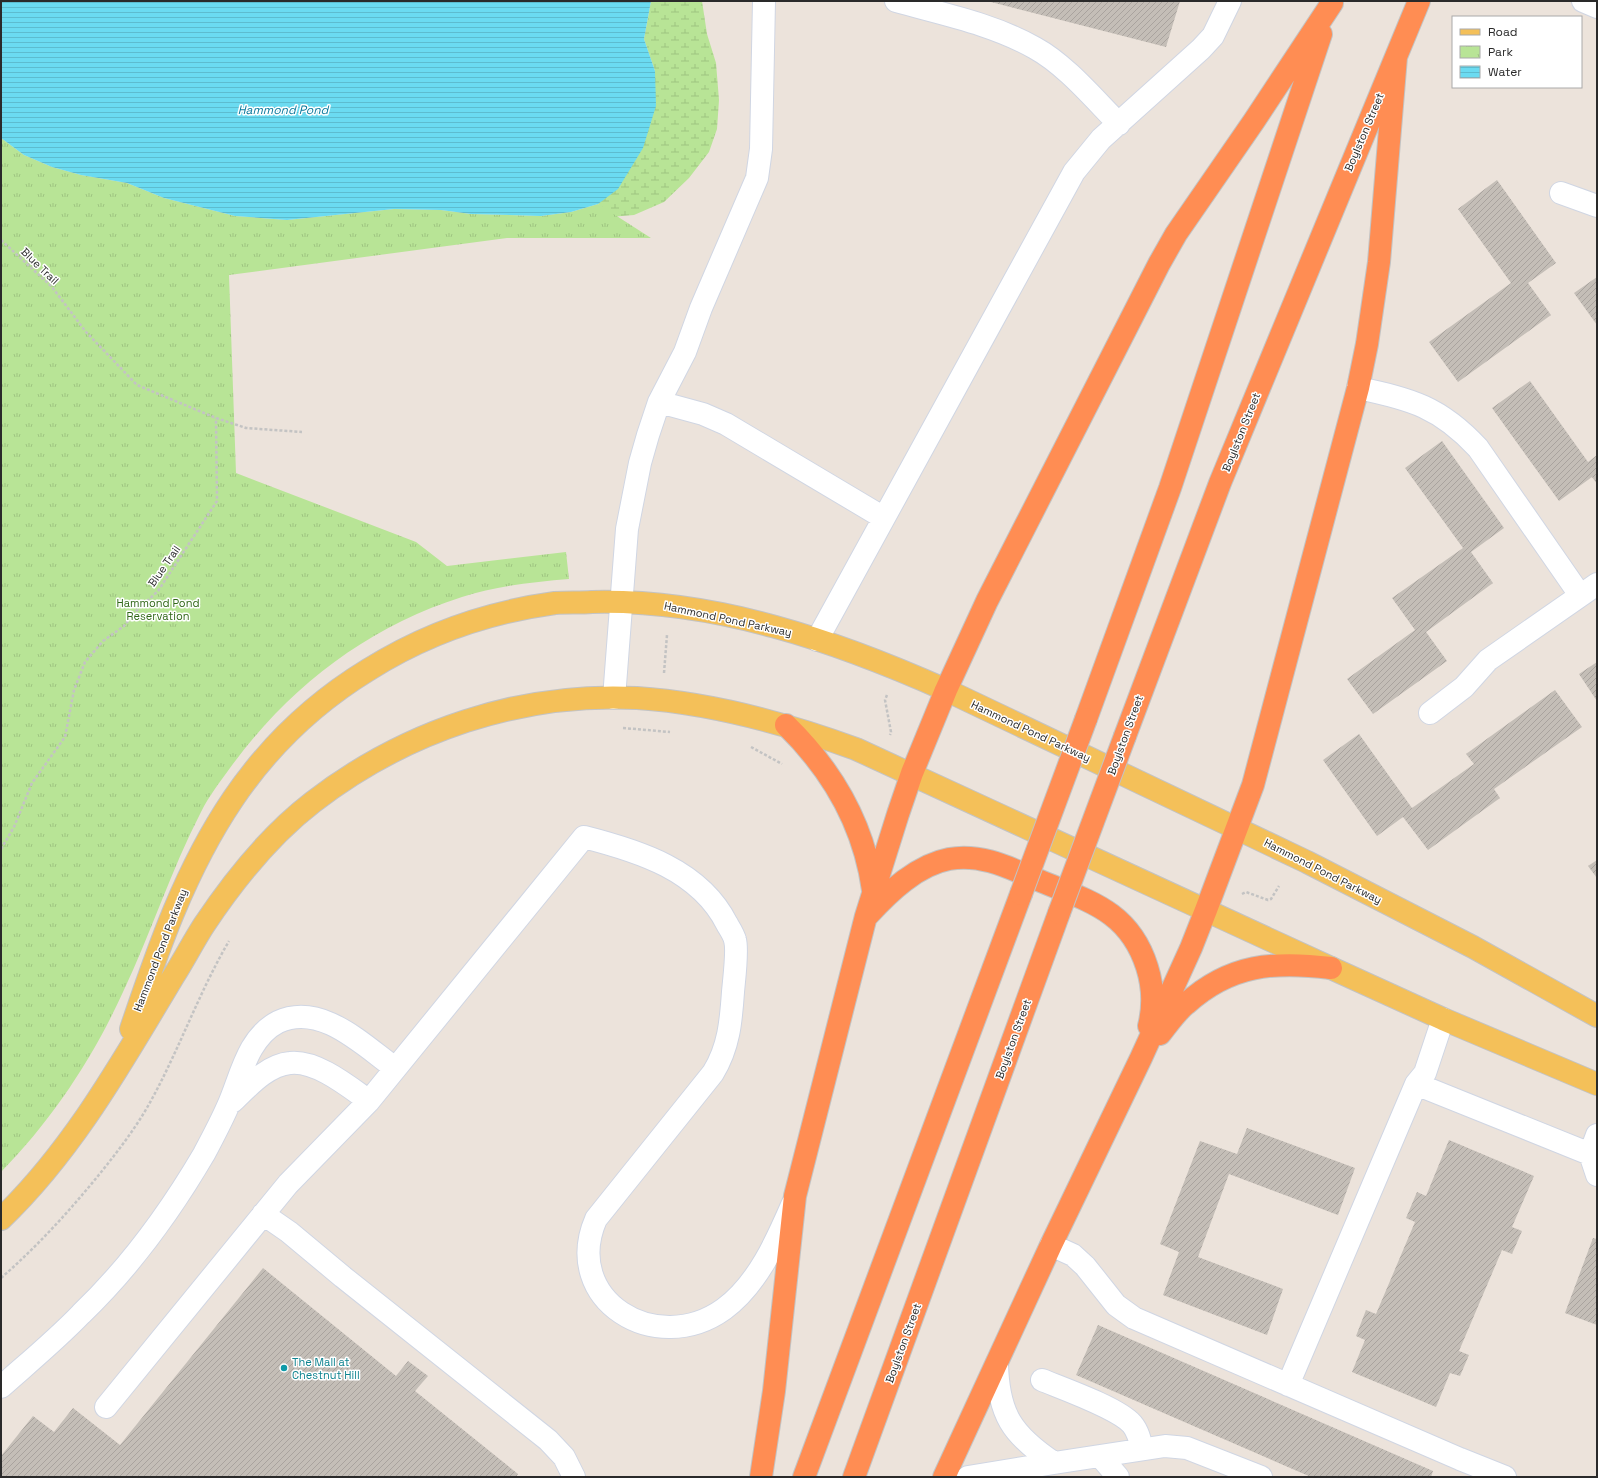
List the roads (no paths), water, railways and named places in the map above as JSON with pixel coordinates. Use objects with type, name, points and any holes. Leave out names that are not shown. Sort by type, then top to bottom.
[{"type":"highway","name":"Boylston Street","points":[[854,1477],[1059,913],[1220,483],[1419,1]]},
{"type":"highway","points":[[761,1477],[774,1391],[795,1196],[866,916],[912,773],[946,690],[987,601],[1159,264],[1176,234],[1254,121],[1332,2]]},
{"type":"highway","points":[[804,1477],[1086,719],[1170,488],[1332,2]]},
{"type":"highway","points":[[944,1477],[1191,948],[1253,785],[1358,388],[1379,262],[1396,57]]},
{"type":"highway","points":[[786,725],[819,762],[847,804],[860,836],[869,865],[873,893]]},
{"type":"highway","points":[[866,916],[881,900],[913,875],[947,859],[965,856],[986,860],[1005,866],[1094,904],[1111,914],[1126,926],[1136,940],[1150,977],[1152,999],[1150,1021],[1140,1058]]},
{"type":"highway","points":[[1140,1058],[1184,1005],[1203,989],[1230,974],[1249,968],[1274,965],[1301,965],[1331,968]]},
{"type":"main road","name":"Hammond Pond Parkway","points":[[116,1072],[165,930],[195,863],[250,774],[294,726],[344,685],[394,654],[445,630],[501,614],[557,603],[621,602],[688,609],[754,622],[817,640],[898,669],[946,690],[1236,827],[1418,919],[1597,1016]]},
{"type":"main road","name":"Hammond Pond Parkway","points":[[1,1218],[50,1165],[85,1119],[116,1072],[203,926],[235,881],[273,839],[312,803],[360,770],[399,748],[453,724],[520,707],[566,701],[614,698],[662,700],[697,705],[786,725],[856,749],[912,773],[1443,1019],[1597,1084]]},
{"type":"lane","points":[[614,698],[627,529],[633,494],[648,435],[659,402],[685,352],[701,308],[757,178],[761,149],[764,1]]},
{"type":"lane","points":[[896,1],[1004,33],[1036,48],[1074,79],[1118,124]]},
{"type":"lane","points":[[817,640],[1074,172],[1087,154],[1201,49],[1213,36],[1230,1]]},
{"type":"lane","points":[[1583,1],[1597,7]]},
{"type":"lane","points":[[1561,193],[1597,206]]},
{"type":"lane","points":[[1358,388],[1416,403],[1439,414],[1460,428],[1478,448],[1589,590],[1488,660],[1464,687],[1430,713]]},
{"type":"lane","points":[[659,402],[703,414],[726,424],[884,518]]},
{"type":"lane","points":[[106,1407],[288,1184],[369,1101],[584,838],[616,845],[676,871],[700,888],[720,909],[736,941],[731,1015],[725,1052],[713,1073],[596,1219],[588,1246],[592,1277],[600,1291],[612,1304],[638,1322],[669,1328],[687,1326],[705,1320],[744,1291],[756,1274],[778,1234],[795,1196]]},
{"type":"lane","points":[[1,1387],[82,1314],[121,1271],[152,1232],[181,1192],[204,1153],[229,1105],[243,1066],[263,1032],[278,1022],[298,1017],[314,1017],[351,1035],[395,1068]]},
{"type":"lane","points":[[1288,1385],[1416,1084],[1425,1073],[1443,1019]]},
{"type":"lane","points":[[229,1105],[255,1080],[271,1069],[290,1063],[305,1065],[321,1070],[369,1101]]},
{"type":"lane","points":[[1416,1084],[1593,1145],[1597,1174]]},
{"type":"lane","points":[[263,1214],[289,1232],[343,1277],[548,1440],[564,1458],[574,1477]]},
{"type":"lane","points":[[1051,1246],[1073,1255],[1085,1266],[1116,1305],[1134,1318],[1288,1385],[1457,1468],[1505,1477]]},
{"type":"lane","points":[[998,1363],[998,1386],[1002,1406],[1011,1425],[1025,1441],[1054,1463]]},
{"type":"lane","points":[[1042,1380],[1118,1412],[1132,1424],[1140,1437],[1142,1449]]},
{"type":"lane","points":[[968,1477],[1165,1446],[1187,1448],[1260,1477]]},
{"type":"lane","points":[[1100,1456],[1118,1477]]},
{"type":"water","name":"Hammond Pond","points":[[1,1],[651,1],[644,39],[655,71],[656,106],[643,148],[618,189],[598,204],[571,212],[541,216],[471,214],[441,210],[394,209],[287,220],[235,216],[164,198],[127,183],[81,175],[52,167],[24,155],[1,138]]},
{"type":"place","name":"The Mall at Chestnut Hill","points":[[284,1368]]},
{"type":"park label","name":"Hammond Pond Reservation","points":[[158,609]]}]
